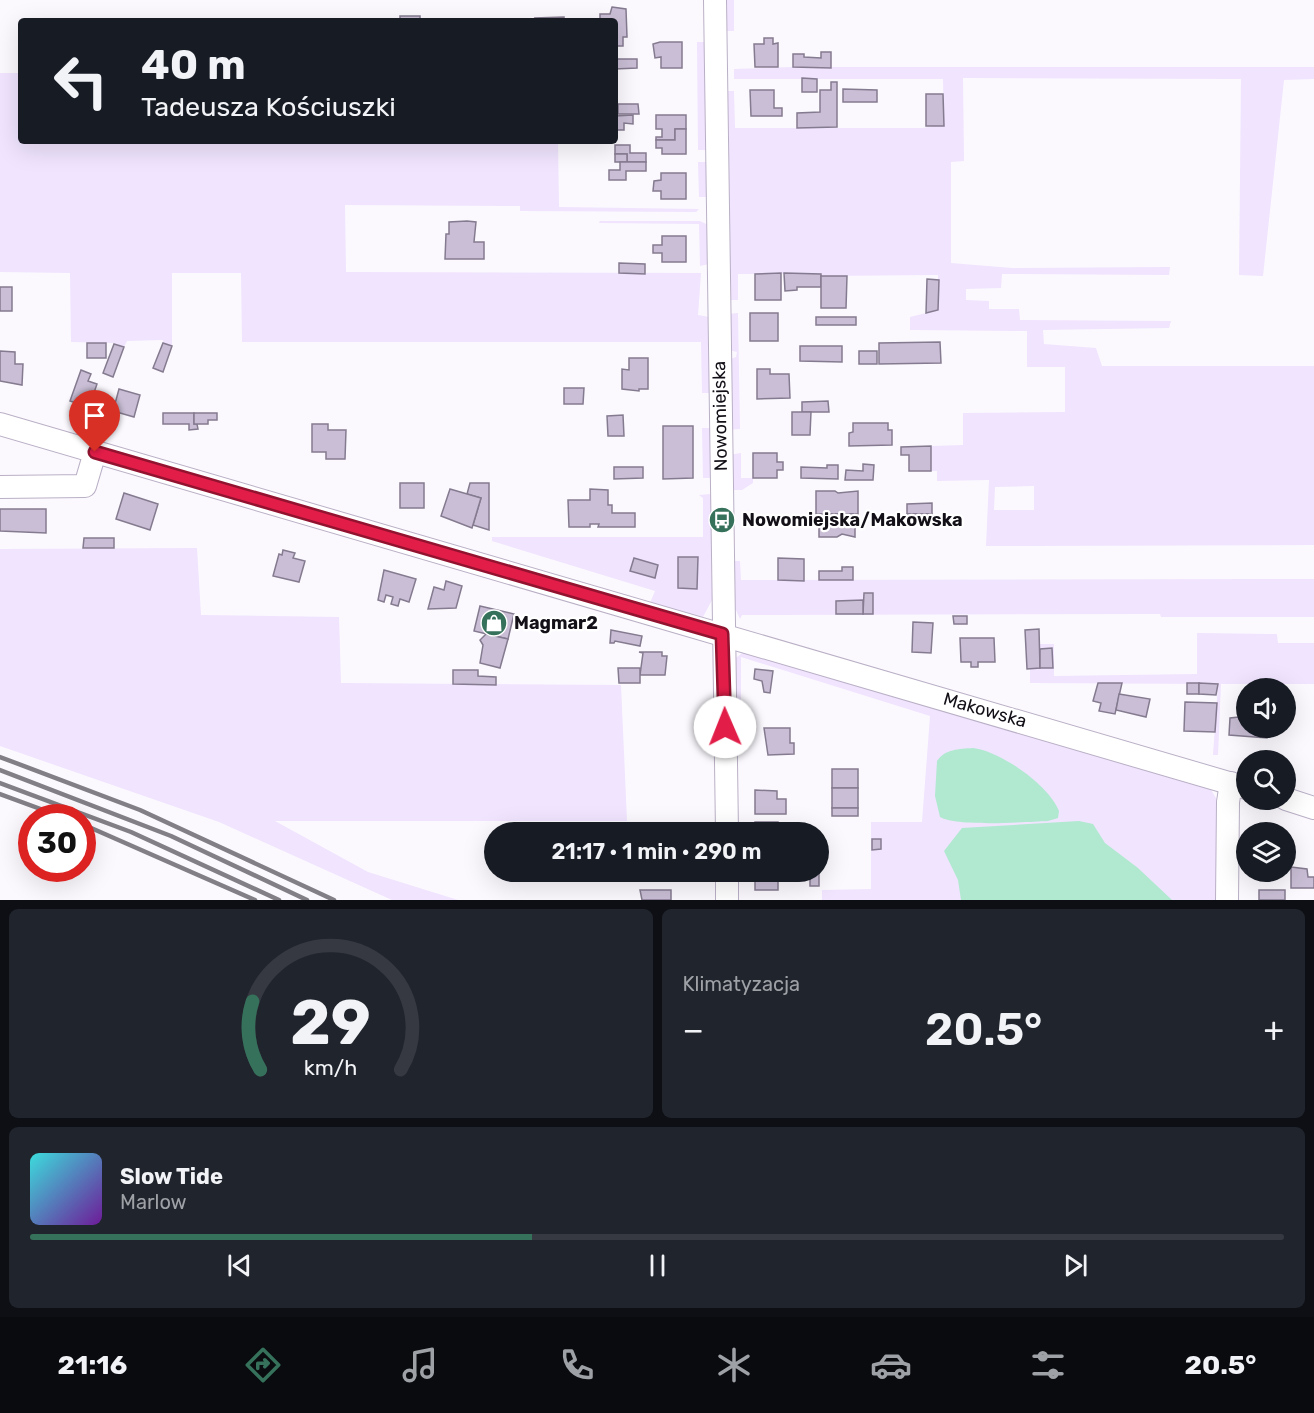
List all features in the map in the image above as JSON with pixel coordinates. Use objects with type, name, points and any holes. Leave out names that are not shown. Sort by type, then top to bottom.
[{"type":"street","name":"Nowomiejska","points":[[715,0],[722,634],[727,822]]},
{"type":"street","name":"Makowska","points":[[0,424],[1236,784]]},
{"type":"street","points":[[0,487],[85,486],[95,452]]},
{"type":"street","points":[[1227,900],[1228,802],[1236,790]]},
{"type":"street","points":[[1296,802],[1314,808]]},
{"type":"street","points":[[727,882],[727,900]]},
{"type":"shaded area","points":[[723,0],[734,0],[734,31],[727,31]]},
{"type":"shaded area","points":[[697,42],[706,42],[708,150],[698,150]]},
{"type":"shaded area","points":[[1314,67],[1314,79],[1284,80],[1263,276],[1239,275],[1241,79],[963,78],[964,161],[951,162],[951,263],[1012,268],[1170,267],[1169,275],[1002,274],[1001,288],[966,289],[966,300],[989,301],[989,309],[1019,309],[1020,320],[1171,321],[1169,328],[1043,330],[1044,344],[1096,348],[1102,366],[1314,366],[1314,545],[986,546],[989,480],[937,481],[937,471],[931,471],[931,446],[963,445],[963,413],[1065,412],[1065,367],[1027,367],[1027,331],[910,330],[910,317],[938,310],[938,275],[738,274],[738,300],[726,300],[724,91],[734,91],[735,128],[922,128],[944,125],[943,79],[734,79],[734,69]],"holes":[[[1034,486],[1034,510],[994,510],[995,487]]]},
{"type":"shaded area","points":[[0,73],[18,73],[18,144],[558,144],[559,207],[699,209],[696,212],[520,211],[520,206],[345,205],[346,272],[701,273],[698,315],[709,317],[710,393],[702,393],[701,342],[242,342],[241,273],[172,273],[172,346],[163,343],[163,340],[127,341],[124,347],[113,343],[71,342],[70,273],[0,272]]},
{"type":"shaded area","points":[[698,162],[708,162],[708,197],[699,197]]},
{"type":"shaded area","points":[[600,221],[700,221],[708,225],[709,264],[700,266],[699,224],[599,223]]},
{"type":"shaded area","points":[[738,313],[740,429],[727,430],[727,360],[736,357],[737,352],[728,350],[728,314]]},
{"type":"shaded area","points":[[702,428],[710,428],[711,478],[703,478]]},
{"type":"shaded area","points":[[741,453],[741,478],[753,478],[753,483],[742,490],[730,490],[729,455]]},
{"type":"shaded area","points":[[711,494],[712,600],[703,617],[650,603],[655,591],[492,541],[492,537],[703,537],[703,498],[699,495]]},
{"type":"shaded area","points":[[197,548],[201,615],[339,617],[341,683],[621,685],[627,821],[275,821],[368,872],[458,900],[392,900],[219,822],[0,746],[0,549]]},
{"type":"shaded area","points":[[734,561],[740,561],[741,580],[1314,579],[1314,617],[1161,617],[1160,614],[742,615],[740,619],[735,608]]},
{"type":"shaded area","points":[[1197,633],[1277,634],[1278,643],[1314,643],[1314,684],[1296,684],[1296,678],[1236,678],[1236,684],[1221,684],[1218,755],[1213,755],[1218,684],[1030,683],[1030,668],[1053,667],[1052,648],[1040,649],[1039,644],[1054,644],[1054,676],[1197,674]]},
{"type":"shaded area","points":[[745,651],[1210,788],[1220,805],[1220,900],[822,900],[822,890],[871,889],[871,822],[922,822],[930,716],[741,657],[741,719],[734,719],[733,660]]},
{"type":"shaded area","points":[[973,748],[996,755],[1035,780],[1054,801],[1059,811],[1058,818],[1048,821],[992,823],[961,822],[940,817],[935,796],[937,761],[948,752]]},
{"type":"shaded area","points":[[1079,821],[1093,824],[1105,843],[1138,868],[1172,900],[961,900],[958,880],[944,851],[962,828]]},
{"type":"building","points":[[612,7],[626,9],[627,37],[623,37],[623,46],[618,46],[618,18],[600,18],[600,14],[610,14]]},
{"type":"building","points":[[400,16],[420,16],[420,18],[400,18]]},
{"type":"building","points":[[764,38],[773,38],[773,44],[778,43],[778,67],[755,67],[754,44],[764,44]]},
{"type":"building","points":[[682,42],[682,68],[661,68],[661,57],[655,58],[653,44]]},
{"type":"building","points":[[821,52],[831,52],[831,68],[793,67],[793,54],[821,58]]},
{"type":"building","points":[[618,59],[637,59],[637,68],[618,69]]},
{"type":"building","points":[[802,78],[817,79],[817,92],[802,92]]},
{"type":"building","points":[[831,82],[837,82],[837,127],[797,128],[797,113],[820,112],[820,90],[831,90]]},
{"type":"building","points":[[843,89],[877,90],[877,102],[843,102]]},
{"type":"building","points":[[750,90],[774,90],[774,108],[782,108],[782,116],[751,116]]},
{"type":"building","points":[[926,94],[943,94],[944,126],[926,126]]},
{"type":"building","points":[[618,104],[638,104],[639,114],[618,114]]},
{"type":"building","points":[[633,115],[633,124],[624,123],[624,130],[618,130],[618,116]]},
{"type":"building","points":[[656,115],[686,115],[686,129],[675,129],[675,140],[656,140],[656,137],[662,137],[662,129],[656,129]]},
{"type":"building","points":[[675,129],[686,129],[686,154],[662,154],[662,148],[656,148],[656,140],[675,140]]},
{"type":"building","points":[[615,145],[630,145],[630,153],[646,153],[646,162],[627,162],[627,154],[615,154]]},
{"type":"building","points":[[615,154],[627,154],[627,162],[615,162]]},
{"type":"building","points":[[620,162],[646,162],[646,171],[626,171],[626,180],[609,180],[609,170],[620,170]]},
{"type":"building","points":[[661,173],[686,173],[686,199],[661,199],[661,191],[653,191],[654,181],[661,180]]},
{"type":"building","points":[[449,222],[476,222],[474,242],[484,242],[484,259],[445,259]]},
{"type":"building","points":[[662,236],[686,236],[686,262],[662,262],[662,253],[653,253],[653,245],[662,245]]},
{"type":"building","points":[[619,263],[645,264],[645,274],[619,273]]},
{"type":"building","points":[[781,273],[781,300],[755,300],[755,274]]},
{"type":"building","points":[[784,273],[821,274],[821,287],[797,287],[797,290],[785,291]]},
{"type":"building","points":[[821,276],[847,276],[846,308],[821,308]]},
{"type":"building","points":[[927,279],[939,280],[938,310],[926,313]]},
{"type":"building","points":[[0,287],[12,287],[12,311],[0,311]]},
{"type":"building","points":[[750,313],[778,313],[778,341],[750,341]]},
{"type":"building","points":[[816,317],[856,317],[856,325],[816,325]]},
{"type":"building","points":[[940,342],[941,363],[879,364],[879,343]]},
{"type":"building","points":[[87,343],[106,343],[106,358],[87,358]]},
{"type":"building","points":[[163,343],[172,346],[163,372],[153,368]]},
{"type":"building","points":[[114,344],[124,347],[113,377],[103,373]]},
{"type":"building","points":[[800,346],[842,346],[842,362],[800,361]]},
{"type":"building","points":[[0,351],[15,352],[15,364],[23,364],[22,385],[0,381]]},
{"type":"building","points":[[859,351],[877,351],[877,364],[859,364]]},
{"type":"building","points":[[629,358],[648,358],[648,389],[639,389],[639,391],[622,389],[622,369],[629,370]]},
{"type":"building","points":[[757,369],[770,369],[770,374],[789,374],[790,398],[757,399]]},
{"type":"building","points":[[81,370],[91,374],[88,381],[97,384],[89,407],[70,401]]},
{"type":"building","points":[[564,388],[584,388],[583,404],[564,404]]},
{"type":"building","points":[[119,389],[140,395],[134,417],[113,411]]},
{"type":"building","points":[[828,401],[829,412],[802,412],[802,402]]},
{"type":"building","points":[[792,412],[811,412],[810,435],[792,435]]},
{"type":"building","points":[[163,413],[194,413],[194,424],[197,424],[198,429],[189,430],[189,424],[163,424]]},
{"type":"building","points":[[194,413],[217,413],[217,420],[208,420],[208,424],[194,424]]},
{"type":"building","points":[[623,415],[624,436],[608,436],[607,416]]},
{"type":"building","points":[[853,423],[888,423],[888,430],[892,430],[892,445],[849,446],[849,433],[853,432]]},
{"type":"building","points":[[312,424],[328,424],[328,430],[346,430],[345,459],[326,459],[326,452],[312,452]]},
{"type":"building","points":[[663,426],[693,426],[693,478],[663,479]]},
{"type":"building","points":[[931,446],[931,471],[909,471],[909,455],[901,455],[901,447]]},
{"type":"building","points":[[753,453],[777,453],[777,462],[783,462],[783,470],[777,470],[777,478],[753,478]]},
{"type":"building","points":[[863,464],[874,465],[873,480],[845,480],[846,470],[863,471]]},
{"type":"building","points":[[827,465],[838,465],[838,479],[801,478],[801,467],[827,468]]},
{"type":"building","points":[[614,467],[643,467],[643,478],[614,479]]},
{"type":"building","points":[[400,483],[424,483],[424,508],[400,508]]},
{"type":"building","points":[[470,483],[489,483],[489,530],[473,525],[481,498],[467,494]]},
{"type":"building","points":[[450,489],[481,498],[472,528],[441,516]]},
{"type":"building","points":[[590,489],[608,490],[608,505],[612,505],[612,513],[635,513],[635,527],[598,527],[599,524],[590,524],[590,527],[569,527],[568,500],[590,500]]},
{"type":"building","points":[[816,491],[838,493],[858,491],[858,514],[816,514]]},
{"type":"building","points":[[124,493],[158,504],[150,530],[116,519]]},
{"type":"building","points":[[932,503],[932,514],[907,514],[907,504]]},
{"type":"building","points":[[0,509],[46,509],[46,533],[0,531]]},
{"type":"building","points":[[819,514],[855,514],[855,537],[842,534],[837,537],[819,537]]},
{"type":"building","points":[[907,514],[932,514],[932,524],[907,524]]},
{"type":"building","points":[[84,538],[114,538],[114,548],[83,548]]},
{"type":"building","points":[[283,550],[295,553],[293,558],[305,561],[299,582],[273,576],[279,554],[282,555]]},
{"type":"building","points":[[678,557],[698,557],[697,589],[678,588]]},
{"type":"building","points":[[634,558],[658,565],[655,578],[630,571]]},
{"type":"building","points":[[778,558],[804,559],[804,581],[778,580]]},
{"type":"building","points":[[842,567],[853,567],[853,580],[819,580],[819,571],[842,571]]},
{"type":"building","points":[[384,570],[416,579],[409,602],[400,599],[398,606],[391,604],[393,597],[386,595],[384,602],[378,600]]},
{"type":"building","points":[[446,581],[462,586],[456,608],[428,609],[434,587],[444,590]]},
{"type":"building","points":[[864,593],[873,593],[873,614],[863,614]]},
{"type":"building","points":[[863,600],[863,614],[836,614],[836,601]]},
{"type":"building","name":"Magmar2","points":[[480,606],[514,614],[508,639],[474,631]]},
{"type":"building","points":[[953,616],[967,616],[967,624],[954,624]]},
{"type":"building","points":[[913,622],[933,623],[931,653],[912,652]]},
{"type":"building","points":[[1039,629],[1040,668],[1027,669],[1025,630]]},
{"type":"building","points":[[611,630],[642,636],[640,646],[615,641],[610,643]]},
{"type":"building","points":[[486,634],[508,639],[500,668],[480,663],[483,645],[480,640]]},
{"type":"building","points":[[960,638],[994,638],[995,662],[978,662],[978,667],[971,667],[971,662],[961,662]]},
{"type":"building","points":[[1052,648],[1053,668],[1040,668],[1040,649]]},
{"type":"building","points":[[639,652],[662,652],[662,656],[667,656],[665,675],[640,675],[643,653]]},
{"type":"building","points":[[618,668],[640,668],[640,683],[619,683]]},
{"type":"building","points":[[755,669],[773,671],[770,693],[764,692],[762,681],[754,679]]},
{"type":"building","points":[[453,670],[478,670],[478,676],[496,677],[496,685],[453,684]]},
{"type":"building","points":[[1098,683],[1122,683],[1115,714],[1099,711],[1101,703],[1093,701]]},
{"type":"building","points":[[1187,683],[1199,683],[1199,694],[1187,694]]},
{"type":"building","points":[[1199,683],[1218,684],[1216,695],[1199,694]]},
{"type":"building","points":[[1119,694],[1150,699],[1146,717],[1116,710]]},
{"type":"building","points":[[1185,702],[1217,703],[1215,732],[1184,731]]},
{"type":"building","points":[[1230,718],[1236,718],[1236,736],[1229,735]]},
{"type":"building","points":[[764,728],[790,728],[790,743],[794,743],[794,754],[768,755]]},
{"type":"building","points":[[832,769],[858,769],[858,788],[832,788]]},
{"type":"building","points":[[832,788],[858,788],[858,808],[832,808]]},
{"type":"building","points":[[755,790],[777,791],[777,799],[786,799],[786,814],[755,814]]},
{"type":"building","points":[[832,808],[858,808],[858,816],[832,816]]},
{"type":"building","points":[[872,839],[881,839],[881,849],[872,850]]},
{"type":"building","points":[[1296,868],[1307,869],[1308,877],[1314,877],[1314,888],[1291,888],[1291,882],[1296,882]]},
{"type":"building","points":[[755,882],[778,882],[778,890],[755,890]]},
{"type":"building","points":[[810,882],[819,882],[819,886],[810,886]]},
{"type":"building","points":[[640,890],[671,890],[671,900],[642,900]]},
{"type":"building","points":[[1259,890],[1285,890],[1285,900],[1259,900]]},
{"type":"railway","points":[[0,757],[140,810],[334,900]]},
{"type":"railway","points":[[0,770],[171,836],[307,900]]},
{"type":"railway","points":[[0,783],[131,832],[279,900]]},
{"type":"railway","points":[[0,794],[27,804]]},
{"type":"railway","points":[[96,830],[255,900]]},
{"type":"place","name":"Nowomiejska/Makowska","points":[[722,520]]},
{"type":"place","name":"Magmar2","points":[[494,623]]},
{"type":"route","points":[[95,452],[691,627],[722,634],[725,727]]}]
